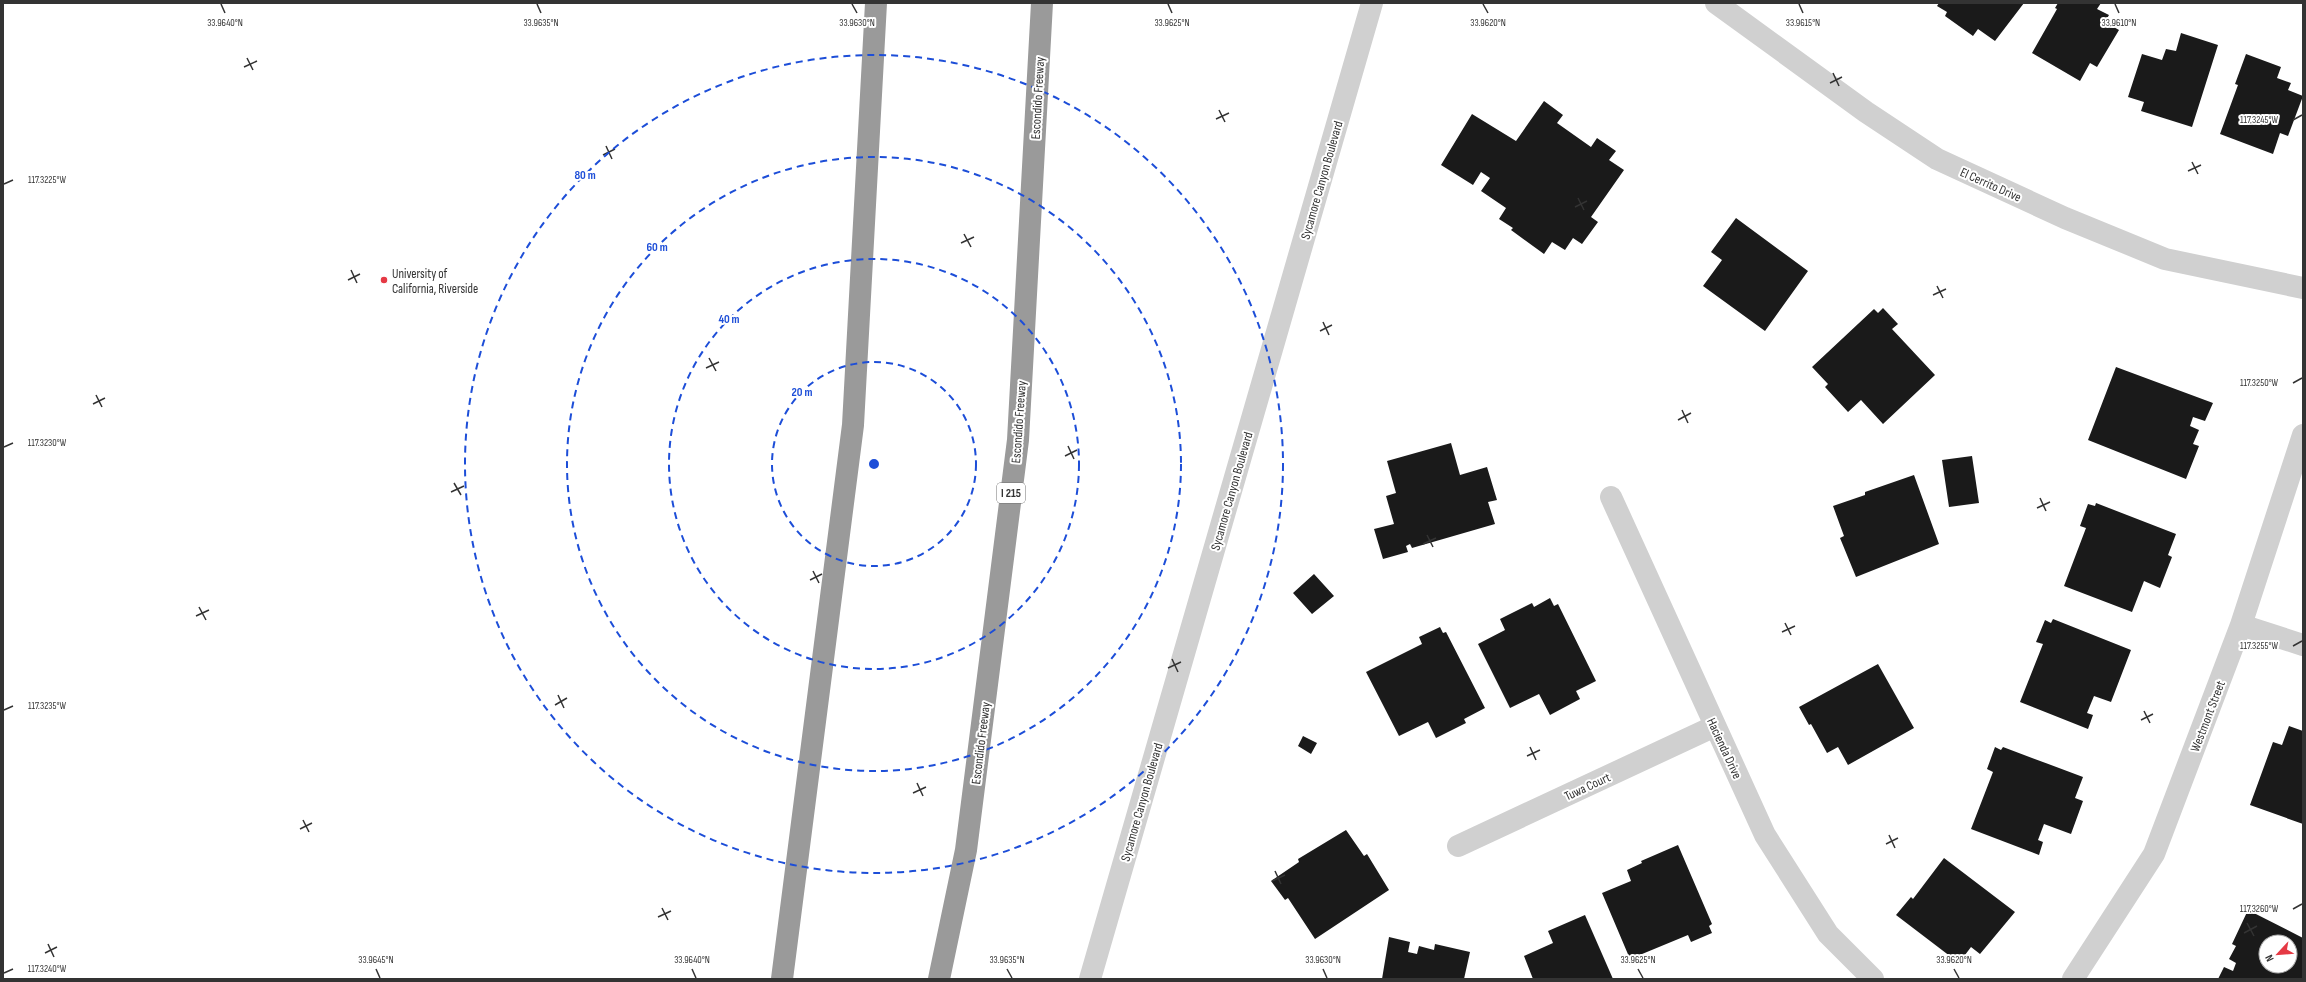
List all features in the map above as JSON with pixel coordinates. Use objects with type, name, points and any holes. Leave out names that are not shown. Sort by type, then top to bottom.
[{"type":"highway","points":[[782,979],[853,425],[876,3]]},
{"type":"highway","name":"Escondido Freeway","points":[[939,979],[966,850],[1018,440],[1042,3]]},
{"type":"street","name":"Sycamore Canyon Boulevard","points":[[1090,979],[1372,3]]},
{"type":"street","name":"El Cerrito Drive","points":[[1716,3],[1866,112],[1937,159],[2066,218],[2165,259],[2303,288]]},
{"type":"street","name":"Westmont Street","points":[[2073,979],[2154,854],[2241,625],[2303,435]]},
{"type":"street","name":"Hacienda Drive","points":[[1612,497],[1765,834],[1828,934],[1873,979]]},
{"type":"street","points":[[2241,625],[2303,645]]},
{"type":"street","name":"Tuwa Court","points":[[1458,846],[1715,726]]},
{"type":"building","points":[[1939,3],[2024,3],[1995,41],[1978,29],[1973,36],[1945,16],[1947,12],[1937,6]]},
{"type":"building","points":[[2058,3],[2101,3],[2097,9],[2109,15],[2105,22],[2119,30],[2097,67],[2090,63],[2080,81],[2032,53],[2057,9],[2055,8]]},
{"type":"building","points":[[2181,33],[2218,45],[2192,127],[2141,111],[2144,102],[2128,97],[2142,54],[2162,60],[2166,49],[2176,51]]},
{"type":"building","points":[[2246,54],[2281,67],[2277,78],[2291,83],[2288,90],[2303,96],[2288,136],[2280,133],[2273,154],[2220,134],[2238,85],[2235,84]]},
{"type":"building","points":[[1544,101],[1563,115],[1557,123],[1591,147],[1597,138],[1616,151],[1609,160],[1624,170],[1591,217],[1598,222],[1582,244],[1573,238],[1565,250],[1552,242],[1544,254],[1511,230],[1513,228],[1499,219],[1506,208],[1481,191],[1490,178],[1481,172],[1473,185],[1441,165],[1472,114],[1516,141]]},
{"type":"building","points":[[1736,218],[1808,271],[1765,331],[1703,286],[1722,260],[1711,252]]},
{"type":"building","points":[[1883,308],[1898,324],[1892,329],[1935,375],[1883,424],[1861,400],[1848,412],[1825,387],[1828,384],[1812,367],[1874,309],[1878,313]]},
{"type":"building","points":[[2116,367],[2213,403],[2205,421],[2193,417],[2190,426],[2199,430],[2193,444],[2199,446],[2186,479],[2088,440]]},
{"type":"building","points":[[1451,443],[1460,475],[1487,467],[1497,500],[1488,502],[1495,524],[1412,548],[1410,544],[1406,546],[1408,552],[1383,559],[1374,529],[1394,524],[1386,496],[1396,493],[1387,461]]},
{"type":"building","points":[[1972,456],[1979,503],[1949,507],[1942,460]]},
{"type":"building","points":[[1914,475],[1939,544],[1856,577],[1840,538],[1844,536],[1833,506],[1865,495],[1865,492]]},
{"type":"building","points":[[2096,503],[2176,534],[2168,555],[2172,557],[2160,588],[2144,581],[2132,612],[2064,586],[2086,528],[2080,526],[2088,504],[2095,506]]},
{"type":"building","points":[[1314,574],[1334,596],[1312,614],[1293,593]]},
{"type":"building","points":[[1550,598],[1554,606],[1558,604],[1596,681],[1576,691],[1580,699],[1550,715],[1539,694],[1510,708],[1478,644],[1505,630],[1500,619],[1532,603],[1534,607]]},
{"type":"building","points":[[2053,619],[2131,650],[2111,702],[2094,696],[2087,713],[2093,715],[2088,729],[2020,702],[2043,644],[2036,642],[2045,620],[2051,623]]},
{"type":"building","points":[[1440,627],[1443,633],[1446,632],[1485,708],[1464,719],[1466,723],[1436,738],[1428,722],[1399,736],[1366,672],[1422,644],[1419,637]]},
{"type":"building","points":[[1878,664],[1914,728],[1848,765],[1838,747],[1827,753],[1811,724],[1809,725],[1799,707]]},
{"type":"building","points":[[2289,726],[2303,731],[2303,824],[2250,805],[2273,742],[2282,745]]},
{"type":"building","points":[[1303,736],[1317,743],[1311,754],[1298,746]]},
{"type":"building","points":[[1995,747],[2001,750],[2003,747],[2083,777],[2075,798],[2083,801],[2071,834],[2044,824],[2038,840],[2043,842],[2039,855],[1971,829],[1993,772],[1987,769]]},
{"type":"building","points":[[1346,830],[1364,856],[1367,854],[1389,890],[1315,939],[1288,898],[1285,900],[1271,881],[1299,862],[1298,859]]},
{"type":"building","points":[[1678,845],[1712,924],[1709,926],[1712,933],[1691,942],[1688,935],[1630,959],[1602,893],[1631,881],[1627,870],[1642,863],[1641,861]]},
{"type":"building","points":[[1944,858],[2015,912],[1980,954],[1971,947],[1959,963],[1896,915],[1911,897],[1913,899]]},
{"type":"building","points":[[2248,910],[2295,934],[2258,934],[2258,974],[2298,974],[2298,935],[2303,938],[2303,979],[2218,979],[2224,967],[2233,971],[2236,963],[2229,959],[2236,946],[2232,944]]},
{"type":"building","points":[[1585,915],[1613,979],[1533,979],[1524,956],[1553,943],[1548,931]]},
{"type":"building","points":[[1389,937],[1410,942],[1408,952],[1417,954],[1419,946],[1434,950],[1435,944],[1470,952],[1464,979],[1382,979]]},
{"type":"place","name":"University of California, Riverside","points":[[384,280]]}]
